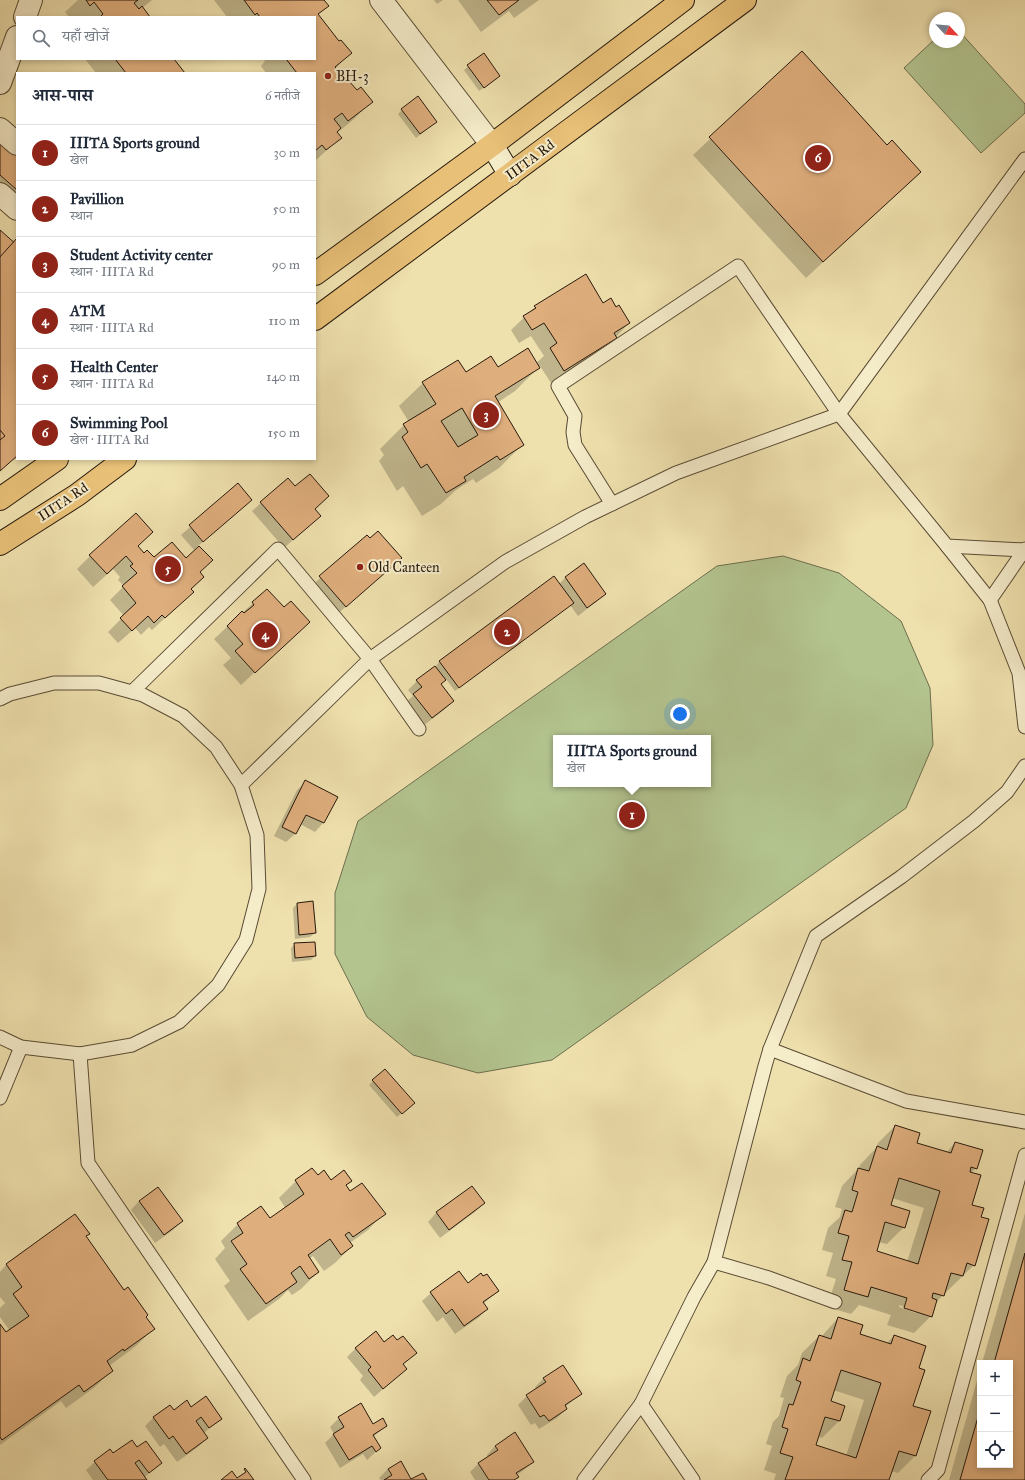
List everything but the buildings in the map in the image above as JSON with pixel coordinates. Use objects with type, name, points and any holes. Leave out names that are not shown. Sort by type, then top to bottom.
[{"type":"main road","points":[[316,273],[492,145],[683,0]]},
{"type":"main road","name":"IIITA Rd","points":[[316,318],[745,0]]},
{"type":"main road","points":[[0,499],[56,460]]},
{"type":"main road","name":"IIITA Rd","points":[[0,544],[77,494],[124,460]]},
{"type":"street","points":[[25,16],[31,0]]},
{"type":"street","points":[[381,0],[492,145],[510,175]]},
{"type":"street","points":[[0,82],[16,41]]},
{"type":"street","points":[[0,129],[16,143]]},
{"type":"street","points":[[0,194],[16,208]]},
{"type":"lane","points":[[241,785],[370,659],[505,562],[585,517],[676,473],[839,414],[1025,159]]},
{"type":"lane","points":[[612,504],[576,445],[573,432],[575,416],[558,386],[738,266],[839,414],[990,600],[1019,673],[1025,727]]},
{"type":"lane","points":[[947,546],[1025,550]]},
{"type":"lane","points":[[132,692],[278,549],[370,659],[419,728]]},
{"type":"lane","points":[[990,600],[1025,550]]},
{"type":"lane","points":[[0,699],[10,694],[54,683],[99,684],[143,695],[183,716],[216,747],[241,785],[257,835],[259,889],[246,940],[218,985],[179,1022],[132,1045],[80,1054],[21,1047],[0,1037]]},
{"type":"lane","points":[[584,1480],[641,1404],[694,1297],[714,1262],[770,1049],[816,936],[901,877],[974,821],[1007,792],[1025,766]]},
{"type":"lane","points":[[0,1098],[21,1047]]},
{"type":"lane","points":[[770,1049],[906,1101],[1025,1122]]},
{"type":"lane","points":[[80,1054],[88,1163],[304,1480]]},
{"type":"lane","points":[[928,1480],[938,1470],[1025,1156]]},
{"type":"lane","points":[[714,1262],[769,1278],[835,1302]]},
{"type":"lane","points":[[641,1404],[693,1480]]},
{"type":"green space","points":[[965,38],[1025,104],[1025,113],[981,153],[904,68],[929,45],[929,48],[965,48]]},
{"type":"green space","points":[[783,556],[839,573],[901,621],[930,688],[933,745],[906,808],[552,1060],[478,1073],[413,1055],[367,1017],[335,954],[335,893],[358,821],[717,566]]},
{"type":"place","name":"BH-3","points":[[328,76]]},
{"type":"place","name":"Swimming Pool","points":[[818,158]]},
{"type":"place","name":"Student Activity center","points":[[486,415]]},
{"type":"place","name":"Old Canteen","points":[[360,567]]},
{"type":"place","name":"Health Center","points":[[168,569]]},
{"type":"place","name":"Pavillion","points":[[507,632]]},
{"type":"place","name":"ATM","points":[[265,635]]},
{"type":"place","name":"IIITA Sports ground","points":[[632,815]]}]
